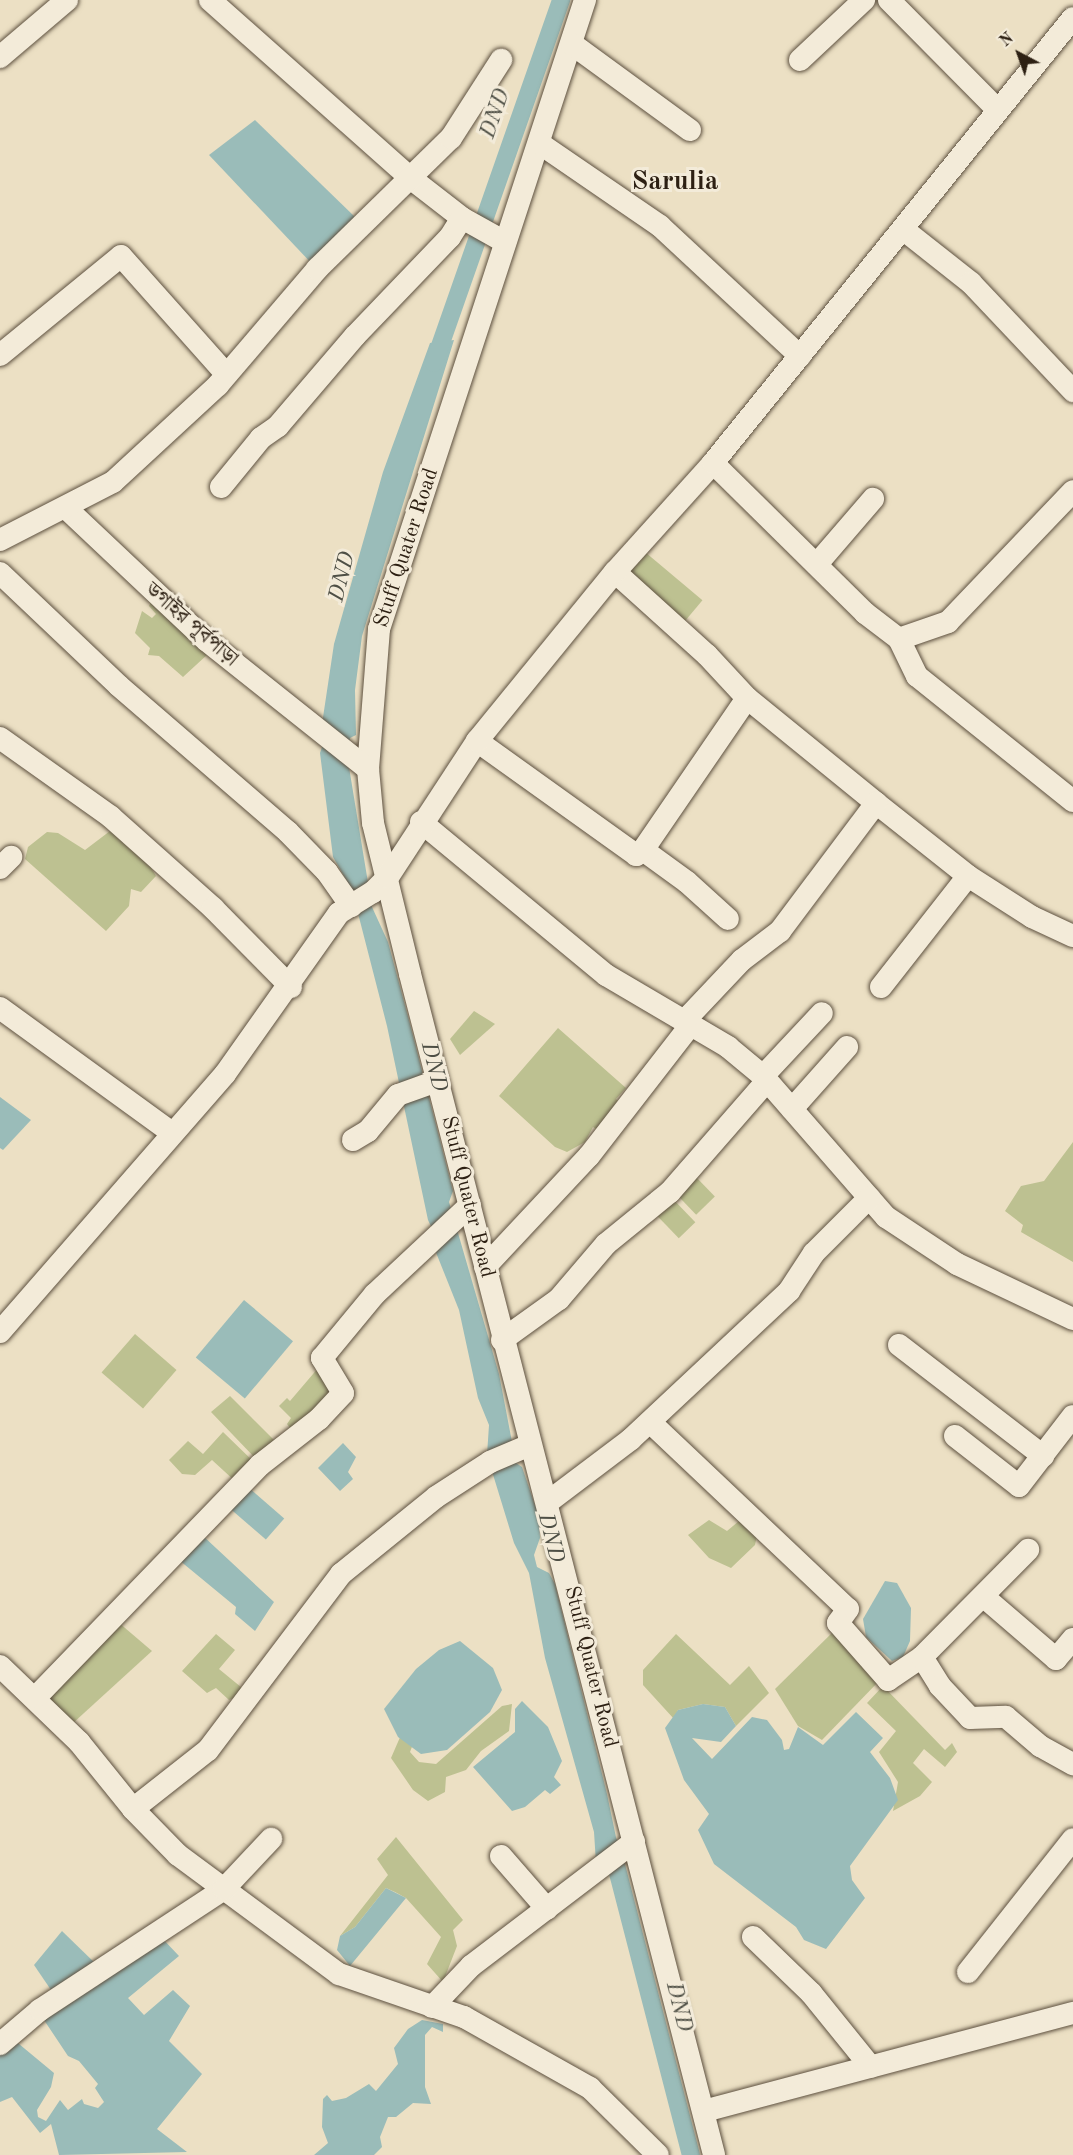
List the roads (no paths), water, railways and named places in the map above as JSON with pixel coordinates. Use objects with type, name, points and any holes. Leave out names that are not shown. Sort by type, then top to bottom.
[{"type":"street","points":[[0,57],[67,0]]},
{"type":"street","points":[[210,0],[412,180],[462,218],[505,242]]},
{"type":"street","name":"Stuff Quater Road","points":[[585,0],[379,629],[361,764],[373,823],[381,885],[432,1082],[462,1210],[485,1267],[502,1341],[522,1448],[548,1502],[627,1846],[704,2111],[714,2155]]},
{"type":"street","points":[[800,60],[864,0]]},
{"type":"street","points":[[889,0],[997,109]]},
{"type":"street","points":[[0,1332],[225,1074],[291,987],[345,910],[381,885],[477,741],[615,572],[713,463],[904,230],[997,109],[1073,18]]},
{"type":"street","points":[[572,44],[690,130]]},
{"type":"street","points":[[0,540],[67,509],[113,482],[226,374],[316,269],[412,180],[451,138],[501,60]]},
{"type":"street","points":[[539,143],[660,226],[800,356]]},
{"type":"street","points":[[221,487],[261,438],[278,426],[362,328],[450,237],[462,218]]},
{"type":"street","points":[[904,230],[972,283],[1073,391]]},
{"type":"street","points":[[0,355],[121,256],[226,374]]},
{"type":"street","points":[[713,463],[817,564],[899,639],[917,676],[1073,801]]},
{"type":"street","points":[[899,639],[948,621],[1073,491]]},
{"type":"street","points":[[817,564],[873,499]]},
{"type":"street","name":"ডগাইর পূর্বপাড়া","points":[[67,509],[207,640],[361,764]]},
{"type":"street","points":[[615,572],[707,654],[747,698],[876,803],[968,876],[1032,917],[1073,936]]},
{"type":"street","points":[[0,573],[119,686],[288,832],[327,872],[345,910]]},
{"type":"street","points":[[477,741],[636,855],[643,850],[747,698]]},
{"type":"street","points":[[0,738],[111,817],[213,908],[291,987]]},
{"type":"street","points":[[485,1267],[589,1156],[690,1026],[689,1016],[735,968],[780,932],[876,803]]},
{"type":"street","points":[[421,822],[606,975],[728,1047],[765,1079],[886,1218],[930,1249],[1073,1319]]},
{"type":"street","points":[[643,850],[728,919]]},
{"type":"street","points":[[881,987],[968,876]]},
{"type":"street","points":[[0,1008],[172,1133]]},
{"type":"street","points":[[502,1341],[559,1299],[606,1244],[670,1192],[822,1013]]},
{"type":"street","points":[[792,1109],[847,1047]]},
{"type":"street","points":[[353,1140],[368,1131],[400,1094],[432,1082]]},
{"type":"street","points":[[548,1502],[650,1422],[789,1291],[814,1253],[869,1198]]},
{"type":"street","points":[[36,1697],[260,1466],[319,1419],[343,1393],[322,1358],[434,1235],[462,1210]]},
{"type":"street","points":[[899,1345],[1043,1456]]},
{"type":"street","points":[[956,1436],[1019,1486],[1073,1416]]},
{"type":"street","points":[[650,1422],[848,1609],[838,1623],[888,1680],[922,1657],[984,1597],[1028,1550]]},
{"type":"street","points":[[133,1809],[208,1750],[341,1574],[433,1499],[490,1462],[522,1448]]},
{"type":"street","points":[[984,1597],[1056,1659],[1073,1639]]},
{"type":"street","points":[[922,1657],[940,1686],[970,1718],[979,1721],[1006,1717],[1040,1746],[1073,1764]]},
{"type":"street","points":[[0,1666],[36,1697],[133,1809],[178,1855],[339,1974],[464,2017],[590,2088],[658,2155]]},
{"type":"street","points":[[0,2044],[40,2010],[224,1889],[271,1839]]},
{"type":"street","points":[[968,1972],[1073,1839]]},
{"type":"street","points":[[432,2007],[471,1966],[627,1846]]},
{"type":"street","points":[[501,1856],[547,1909]]},
{"type":"street","points":[[753,1937],[811,1993],[872,2067]]},
{"type":"street","points":[[704,2111],[1073,2013]]},
{"type":"water","points":[[255,120],[355,217],[314,266],[209,155]]},
{"type":"water","points":[[454,340],[362,636],[355,690],[356,735],[350,738],[348,761],[372,907],[388,942],[409,1020],[453,1191],[449,1202],[499,1374],[516,1463],[522,1467],[539,1517],[540,1538],[534,1555],[537,1567],[549,1573],[555,1584],[607,1794],[618,1847],[596,1863],[594,1832],[545,1658],[529,1573],[514,1543],[487,1455],[489,1425],[478,1398],[459,1310],[435,1250],[438,1241],[428,1220],[387,1026],[352,890],[333,857],[320,753],[328,729],[322,724],[334,644],[383,472],[430,343]]},
{"type":"water","points":[[0,1097],[31,1120],[3,1150],[0,1148]]},
{"type":"water","points":[[244,1300],[293,1341],[245,1399],[196,1357]]},
{"type":"water","points":[[343,1443],[356,1457],[348,1472],[353,1479],[340,1491],[318,1468]]},
{"type":"water","points":[[248,1487],[284,1518],[266,1540],[230,1508]]},
{"type":"water","points":[[202,1535],[274,1602],[255,1631],[235,1614],[236,1607],[179,1560]]},
{"type":"water","points":[[885,1581],[897,1583],[911,1608],[910,1641],[903,1657],[892,1661],[866,1637],[863,1619]]},
{"type":"water","points":[[460,1641],[493,1668],[502,1690],[490,1712],[447,1750],[421,1754],[398,1737],[384,1709],[416,1669],[439,1650]]},
{"type":"water","points":[[522,1701],[548,1727],[562,1761],[554,1777],[561,1785],[550,1794],[545,1790],[525,1807],[512,1811],[473,1767],[515,1732],[515,1709]]},
{"type":"water","points":[[703,1704],[725,1707],[736,1726],[721,1742],[692,1738],[712,1759],[752,1717],[767,1720],[782,1740],[784,1750],[789,1749],[798,1727],[823,1745],[856,1712],[883,1738],[870,1752],[890,1778],[898,1800],[850,1866],[852,1880],[865,1898],[826,1949],[804,1940],[796,1927],[714,1864],[698,1830],[709,1814],[684,1780],[665,1728],[678,1710]]},
{"type":"water","points":[[386,1888],[406,1898],[350,1966],[337,1950],[340,1936],[355,1927]]},
{"type":"water","points":[[62,1931],[98,1966],[51,1990],[34,1965]]},
{"type":"water","points":[[161,1937],[179,1956],[128,1998],[144,2015],[173,1990],[190,2006],[169,2041],[202,2074],[157,2129],[187,2152],[59,2155],[51,2124],[40,2133],[12,2097],[0,2102],[0,2049],[13,2039],[54,2073],[51,2087],[37,2110],[38,2117],[46,2121],[60,2100],[68,2110],[82,2099],[84,2104],[98,2108],[104,2102],[95,2088],[98,2084],[79,2061],[68,2056],[42,2017]]},
{"type":"water","points":[[422,2020],[443,2024],[443,2032],[432,2027],[425,2035],[425,2087],[431,2104],[413,2103],[396,2117],[388,2117],[380,2137],[382,2147],[374,2155],[314,2155],[328,2143],[322,2127],[323,2099],[327,2095],[332,2101],[346,2098],[369,2084],[376,2091],[398,2064],[394,2048],[408,2029]]},
{"type":"waterway","name":"DND","points":[[434,363],[561,0]]},
{"type":"waterway","name":"DND","points":[[611,1846],[691,2155]]},
{"type":"district","name":"Sarulia","points":[[675,182]]}]
